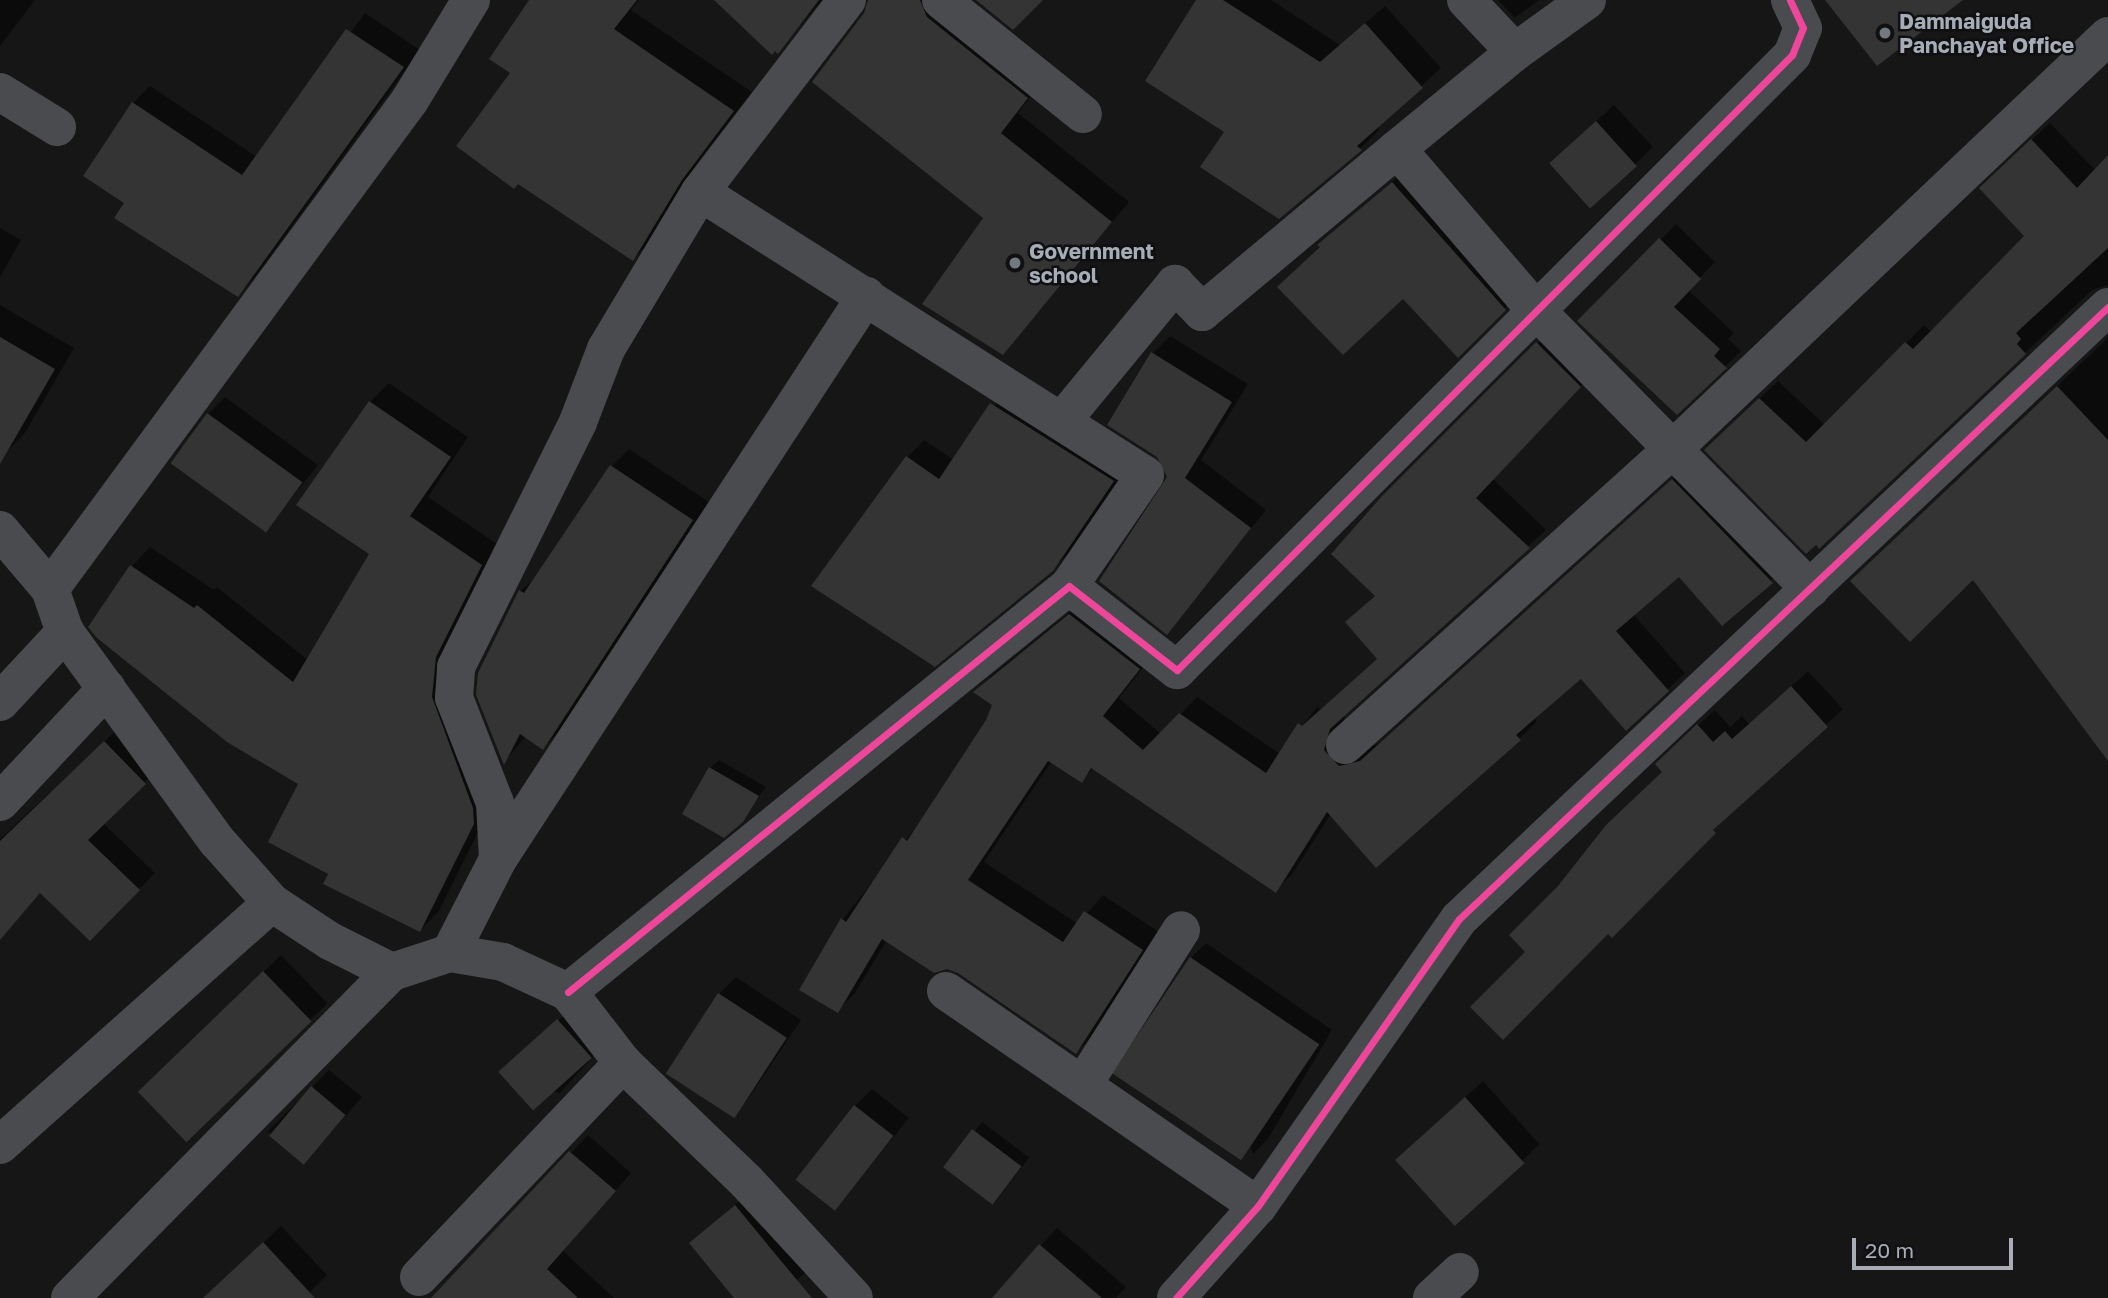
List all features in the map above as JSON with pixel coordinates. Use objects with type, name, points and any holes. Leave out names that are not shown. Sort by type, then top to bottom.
[{"type":"street","points":[[50,589],[410,100],[471,0]]},
{"type":"street","points":[[498,859],[495,803],[453,698],[456,667],[578,422],[606,349],[700,192],[848,0]]},
{"type":"street","points":[[941,0],[1083,114]]},
{"type":"street","points":[[1466,0],[1515,52]]},
{"type":"street","points":[[1062,421],[1175,284],[1202,312],[1515,52],[1587,0]]},
{"type":"street","points":[[1069,586],[1177,670],[1534,308],[1792,55],[1803,29],[1790,0]]},
{"type":"street","points":[[1345,745],[1675,447],[2108,36]]},
{"type":"street","points":[[0,92],[57,127]]},
{"type":"street","points":[[1397,149],[1534,308],[1675,447],[1811,589]]},
{"type":"street","points":[[568,992],[1069,586],[1145,475],[700,192]]},
{"type":"street","points":[[450,953],[498,859],[866,296]]},
{"type":"street","points":[[1176,1298],[1258,1206],[1459,919],[2108,307]]},
{"type":"street","points":[[0,530],[50,589],[65,632],[217,841],[272,903],[330,941],[392,972]]},
{"type":"street","points":[[0,702],[65,632]]},
{"type":"street","points":[[0,802],[107,688]]},
{"type":"street","points":[[0,1145],[272,903]]},
{"type":"street","points":[[1084,1083],[1181,930]]},
{"type":"street","points":[[70,1298],[392,972],[450,953],[503,962],[568,992],[623,1063],[746,1181],[854,1298]]},
{"type":"street","points":[[946,991],[1084,1083],[1258,1206]]},
{"type":"street","points":[[419,1277],[623,1063]]},
{"type":"street","points":[[1432,1298],[1460,1272]]},
{"type":"building","points":[[529,0],[637,0],[614,29],[734,111],[682,180],[633,261],[518,184],[514,189],[456,146],[510,73],[489,59]]},
{"type":"building","points":[[714,0],[819,0],[778,54],[775,51],[772,55]]},
{"type":"building","points":[[868,0],[920,0],[927,17],[1028,98],[1001,133],[1112,222],[1003,355],[922,304],[983,218],[812,82],[864,13]]},
{"type":"building","points":[[976,0],[1043,0],[1013,30]]},
{"type":"building","points":[[1196,0],[1223,0],[1320,62],[1365,23],[1423,88],[1357,146],[1362,150],[1279,219],[1200,167],[1224,132],[1145,81]]},
{"type":"building","name":"Dammaiguda Panchayat Office","points":[[1825,0],[1963,0],[1877,66]]},
{"type":"building","points":[[346,29],[404,67],[238,297],[114,218],[124,203],[83,176],[132,102],[242,175]]},
{"type":"building","points":[[1596,121],[1637,166],[1590,208],[1549,163]]},
{"type":"building","points":[[2031,139],[2077,188],[2108,155],[2108,248],[2016,333],[2021,339],[2017,344],[2026,354],[1819,549],[1816,545],[1806,554],[1704,450],[1759,398],[1806,442],[1905,342],[1913,349],[2024,236],[1979,188]]},
{"type":"building","points":[[1392,182],[1506,310],[1458,358],[1403,299],[1343,355],[1277,287],[1320,247],[1317,245]]},
{"type":"building","points":[[1659,238],[1701,279],[1674,307],[1720,349],[1714,356],[1727,368],[1677,415],[1577,321]]},
{"type":"building","points":[[0,337],[55,369],[0,464]]},
{"type":"building","points":[[1536,342],[1581,387],[1476,498],[1530,548],[1330,729],[1324,750],[1339,766],[1360,761],[1672,479],[1773,583],[1722,626],[1679,577],[1616,631],[1669,691],[1626,731],[1581,679],[1516,735],[1521,740],[1376,868],[1327,812],[1276,893],[1091,768],[1082,783],[1048,761],[968,880],[1063,942],[1084,911],[1143,950],[1076,1054],[958,973],[947,969],[934,973],[882,939],[838,1013],[799,990],[841,918],[846,922],[902,837],[907,841],[986,720],[992,705],[973,692],[1069,614],[1140,669],[1103,716],[1143,750],[1179,713],[1266,773],[1298,723],[1302,726],[1377,659],[1345,622],[1375,596],[1331,554],[1382,496]]},
{"type":"building","points":[[1151,352],[1232,402],[1185,478],[1251,528],[1167,635],[1099,581],[1167,477],[1157,457],[1107,425]]},
{"type":"building","points":[[2057,386],[2108,440],[2108,761],[1973,580],[1910,642],[1850,581]]},
{"type":"building","points":[[369,401],[451,457],[410,516],[482,565],[436,657],[432,697],[473,808],[474,824],[420,932],[323,884],[328,874],[268,842],[298,784],[227,742],[97,638],[88,627],[130,565],[194,608],[197,605],[293,682],[369,554],[296,505]]},
{"type":"building","points":[[990,403],[1114,481],[1053,571],[935,667],[811,586],[906,456],[939,479]]},
{"type":"building","points":[[207,413],[302,482],[266,533],[171,463]]},
{"type":"building","points":[[610,465],[693,520],[543,750],[520,734],[504,765],[476,695],[478,673],[519,590],[524,593]]},
{"type":"building","points":[[1791,686],[1828,727],[1713,830],[1716,833],[1612,938],[1608,934],[1503,1040],[1470,1007],[1525,952],[1509,935],[1558,886],[1606,825],[1662,772],[1655,764],[1697,724],[1713,742],[1725,731],[1732,739]]},
{"type":"building","points":[[104,741],[146,784],[88,840],[140,890],[90,941],[40,893],[0,940],[0,841]]},
{"type":"building","points":[[709,767],[759,796],[743,822],[724,838],[682,814]]},
{"type":"building","points":[[1190,957],[1319,1044],[1241,1160],[1112,1073]]},
{"type":"building","points":[[263,971],[312,1021],[186,1142],[138,1092]]},
{"type":"building","points":[[718,993],[787,1038],[734,1118],[666,1074]]},
{"type":"building","points":[[557,1019],[592,1058],[533,1111],[498,1072]]},
{"type":"building","points":[[311,1086],[345,1115],[304,1165],[269,1136]]},
{"type":"building","points":[[1465,1097],[1525,1163],[1455,1226],[1395,1160]]},
{"type":"building","points":[[854,1105],[893,1136],[835,1211],[796,1180]]},
{"type":"building","points":[[972,1129],[1022,1166],[993,1205],[943,1167]]},
{"type":"building","points":[[569,1151],[616,1191],[547,1269],[578,1298],[431,1298]]},
{"type":"building","points":[[735,1205],[812,1298],[734,1298],[689,1243]]},
{"type":"building","points":[[263,1242],[315,1298],[203,1298]]},
{"type":"building","points":[[1039,1244],[1102,1298],[992,1298]]},
{"type":"cycle path","points":[[568,992],[1069,586],[1177,670],[1792,55],[1803,28],[1790,0]]},
{"type":"cycle path","points":[[1176,1298],[1258,1206],[1459,919],[2108,307]]},
{"type":"place","name":"Dammaiguda Panchayat Office","points":[[1885,33]]},
{"type":"place","name":"Government school","points":[[1015,263]]}]
